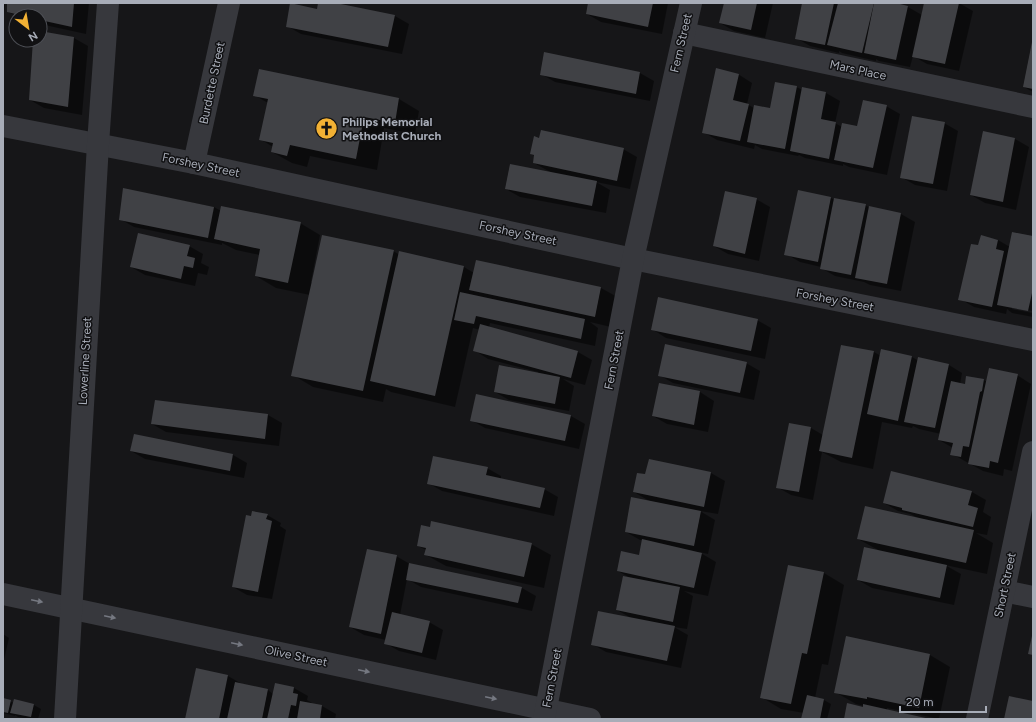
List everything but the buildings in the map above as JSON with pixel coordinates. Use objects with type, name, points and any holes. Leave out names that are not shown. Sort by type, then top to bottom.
[{"type":"street","name":"Lowerline Street","points":[[65,719],[98,144],[108,3]]},
{"type":"street","name":"Burdette Street","points":[[194,163],[229,3]]},
{"type":"street","name":"Fern Street","points":[[545,714],[633,259],[691,3]]},
{"type":"street","name":"Mars Place","points":[[684,33],[1033,107]]},
{"type":"street","name":"Forshey Street","points":[[3,126],[194,163],[633,259],[1033,340]]},
{"type":"street","name":"Short Street","points":[[977,719],[1033,452]]},
{"type":"street","points":[[1004,591],[1033,597]]},
{"type":"street","name":"Olive Street","points":[[3,594],[545,714],[590,719]]},
{"type":"place","name":"Philips Memorial Methodist Church","points":[[326,129]]}]
